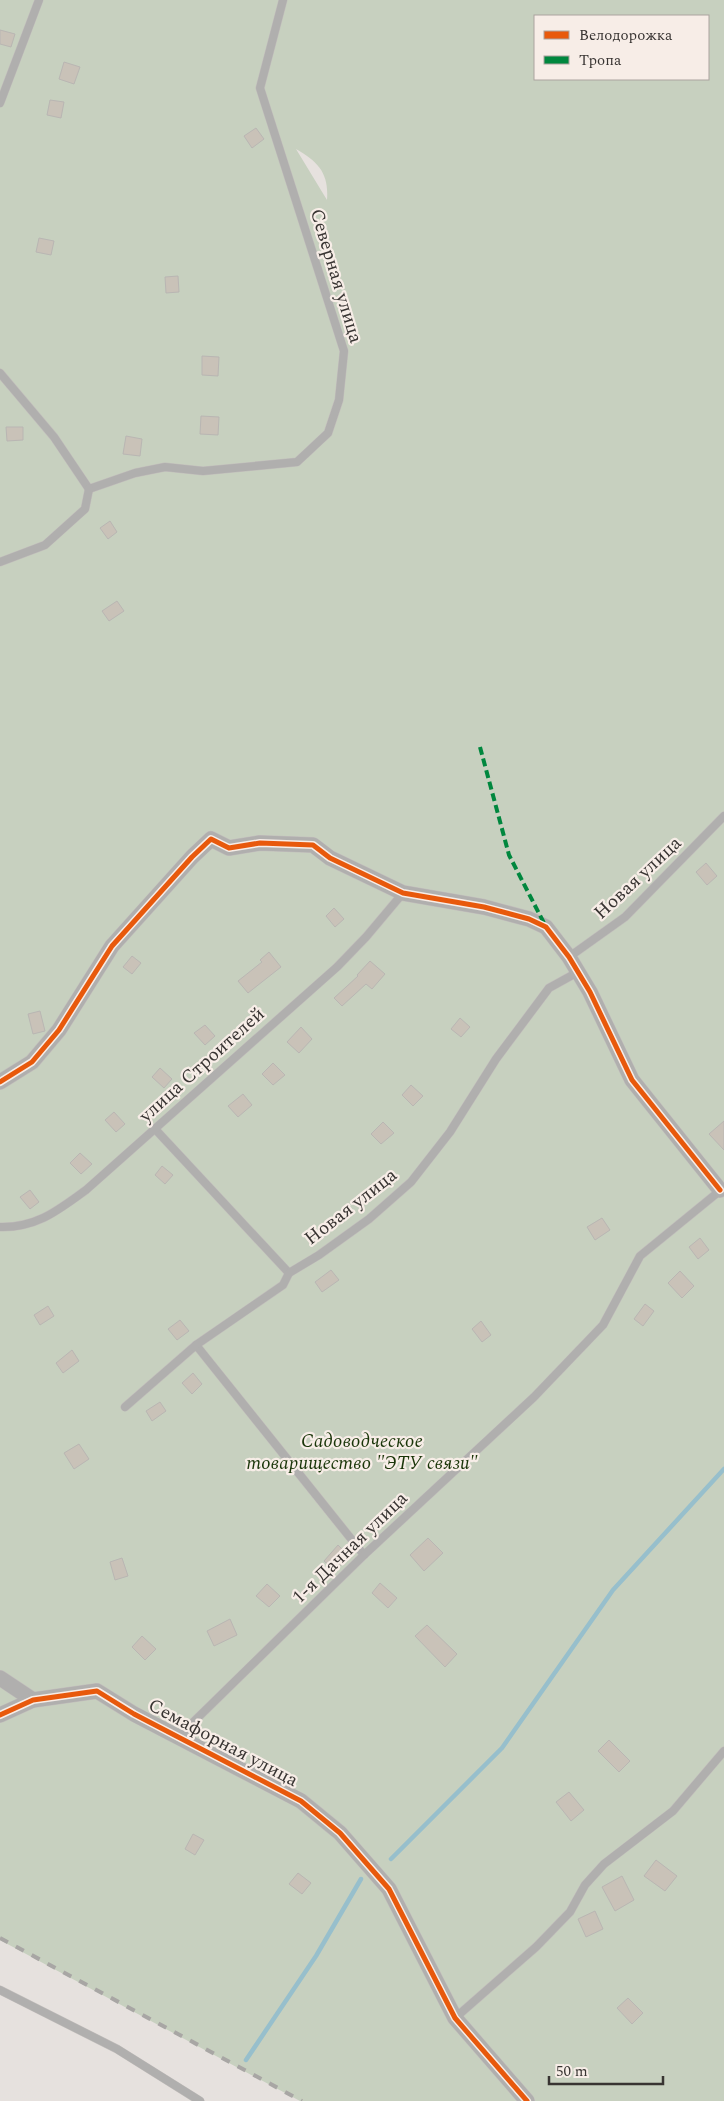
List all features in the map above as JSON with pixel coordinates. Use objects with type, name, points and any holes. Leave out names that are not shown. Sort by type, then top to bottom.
[{"type":"street","points":[[0,1082],[32,1062],[59,1030],[112,946],[192,857],[211,839],[229,848],[260,843],[313,845],[330,858],[403,893],[484,908],[529,920],[546,927],[569,958],[590,992],[632,1080],[722,1189]]},
{"type":"street","points":[[0,1678],[33,1700]]},
{"type":"street","name":"Семафорная улица","points":[[0,1715],[33,1700],[97,1691],[178,1737],[301,1801],[340,1832],[389,1889],[455,2018],[527,2101]]},
{"type":"lane","points":[[0,103],[39,0]]},
{"type":"lane","name":"Северная улица","points":[[89,490],[135,473],[165,468],[203,471],[297,462],[328,433],[339,400],[344,351],[260,88],[283,0]]},
{"type":"lane","points":[[0,373],[54,438],[89,490],[85,509],[45,545],[0,562]]},
{"type":"lane","name":"Новая улица","points":[[569,958],[625,917],[724,816]]},
{"type":"lane","name":"улица Строителей","points":[[0,1227],[10,1227],[46,1218],[86,1190],[338,966],[366,938],[403,893]]},
{"type":"lane","name":"Новая улица","points":[[125,1407],[196,1345],[283,1285],[289,1273],[319,1255],[369,1219],[411,1182],[450,1132],[496,1058],[549,988],[578,972]]},
{"type":"lane","points":[[155,1129],[289,1273]]},
{"type":"lane","name":"1-я Дачная улица","points":[[178,1737],[364,1555],[534,1398],[602,1325],[640,1256],[722,1189]]},
{"type":"lane","points":[[196,1345],[364,1555]]},
{"type":"lane","points":[[455,2018],[536,1947],[570,1912],[585,1885],[598,1871],[673,1811],[724,1751]]},
{"type":"lane","points":[[0,1990],[117,2049],[200,2101]]},
{"type":"green space","name":"Садоводческое товарищество \"ЭТУ связи\"","points":[[0,0],[724,0],[724,2101],[300,2101],[0,1940]],"holes":[[[296,149],[311,159],[324,176],[327,200]]]},
{"type":"building","points":[[0,30],[15,34],[11,47],[0,44]]},
{"type":"building","points":[[64,62],[80,67],[74,84],[59,79]]},
{"type":"building","points":[[50,100],[64,102],[61,118],[47,115]]},
{"type":"building","points":[[256,128],[264,139],[252,148],[244,136]]},
{"type":"building","points":[[39,238],[54,241],[51,255],[36,252]]},
{"type":"building","points":[[178,276],[179,292],[166,293],[165,277]]},
{"type":"building","points":[[202,356],[219,357],[218,376],[202,375]]},
{"type":"building","points":[[201,416],[219,417],[218,435],[200,434]]},
{"type":"building","points":[[6,427],[23,427],[23,440],[7,441]]},
{"type":"building","points":[[126,436],[142,439],[140,456],[123,454]]},
{"type":"building","points":[[110,521],[117,532],[108,539],[100,528]]},
{"type":"building","points":[[117,601],[124,611],[109,621],[102,611]]},
{"type":"building","points":[[706,863],[717,876],[707,885],[696,872]]},
{"type":"building","points":[[334,908],[344,919],[335,927],[326,916]]},
{"type":"building","points":[[269,952],[281,967],[248,993],[238,981],[262,962],[260,960]]},
{"type":"building","points":[[132,956],[141,963],[132,974],[123,967]]},
{"type":"building","points":[[370,961],[385,974],[372,989],[366,984],[342,1006],[334,998],[358,976]]},
{"type":"building","points":[[40,1011],[45,1031],[33,1034],[28,1014]]},
{"type":"building","points":[[460,1018],[470,1027],[461,1037],[451,1029]]},
{"type":"building","points":[[205,1025],[215,1036],[205,1045],[194,1033]]},
{"type":"building","points":[[301,1027],[312,1039],[299,1053],[287,1042]]},
{"type":"building","points":[[273,1063],[285,1075],[273,1085],[262,1074]]},
{"type":"building","points":[[160,1068],[172,1079],[164,1088],[152,1077]]},
{"type":"building","points":[[411,1085],[423,1096],[413,1106],[402,1095]]},
{"type":"building","points":[[243,1094],[252,1105],[238,1117],[228,1106]]},
{"type":"building","points":[[114,1112],[125,1124],[116,1132],[105,1120]]},
{"type":"building","points":[[724,1121],[724,1150],[709,1134]]},
{"type":"building","points":[[383,1122],[394,1133],[381,1144],[371,1134]]},
{"type":"building","points":[[80,1153],[92,1164],[81,1174],[70,1163]]},
{"type":"building","points":[[162,1166],[173,1175],[165,1184],[155,1175]]},
{"type":"building","points":[[30,1190],[39,1202],[30,1209],[20,1197]]},
{"type":"building","points":[[602,1218],[610,1230],[595,1240],[587,1227]]},
{"type":"building","points":[[700,1238],[709,1250],[698,1259],[689,1247]]},
{"type":"building","points":[[331,1270],[339,1280],[322,1292],[315,1282]]},
{"type":"building","points":[[680,1271],[694,1286],[682,1298],[668,1283]]},
{"type":"building","points":[[645,1304],[654,1311],[643,1326],[634,1319]]},
{"type":"building","points":[[48,1306],[54,1316],[40,1325],[34,1315]]},
{"type":"building","points":[[180,1320],[189,1331],[177,1340],[168,1329]]},
{"type":"building","points":[[481,1321],[491,1335],[482,1342],[472,1329]]},
{"type":"building","points":[[72,1350],[79,1361],[63,1373],[56,1363]]},
{"type":"building","points":[[193,1373],[202,1384],[192,1394],[182,1383]]},
{"type":"building","points":[[160,1402],[166,1411],[152,1421],[146,1411]]},
{"type":"building","points":[[79,1444],[89,1459],[74,1469],[64,1453]]},
{"type":"building","points":[[428,1538],[443,1553],[424,1571],[410,1555]]},
{"type":"building","points":[[338,1545],[349,1556],[335,1571],[324,1561]]},
{"type":"building","points":[[122,1558],[128,1576],[115,1580],[110,1562]]},
{"type":"building","points":[[380,1583],[397,1598],[388,1608],[372,1593]]},
{"type":"building","points":[[267,1584],[280,1596],[269,1607],[256,1596]]},
{"type":"building","points":[[230,1619],[237,1635],[214,1646],[207,1631]]},
{"type":"building","points":[[427,1625],[457,1654],[445,1667],[415,1636]]},
{"type":"building","points":[[142,1636],[156,1649],[145,1660],[132,1647]]},
{"type":"building","points":[[609,1740],[630,1761],[619,1772],[598,1751]]},
{"type":"building","points":[[569,1792],[584,1810],[571,1821],[556,1802]]},
{"type":"building","points":[[193,1834],[204,1840],[195,1855],[185,1849]]},
{"type":"building","points":[[656,1860],[677,1876],[665,1891],[644,1876]]},
{"type":"building","points":[[298,1873],[311,1883],[302,1894],[289,1884]]},
{"type":"building","points":[[622,1876],[634,1900],[615,1911],[602,1887]]},
{"type":"building","points":[[595,1911],[603,1929],[586,1937],[578,1919]]},
{"type":"building","points":[[628,1998],[643,2013],[632,2024],[617,2008]]},
{"type":"waterway","points":[[391,1859],[502,1748],[613,1590],[724,1469]]},
{"type":"waterway","points":[[246,2060],[316,1956],[361,1879]]},
{"type":"railway","points":[[0,1938],[302,2101]]},
{"type":"marked path","points":[[480,747],[509,855],[546,927]]},
{"type":"cycle path","points":[[0,1082],[32,1062],[59,1030],[112,946],[192,857],[211,839],[229,848],[260,843],[313,845],[330,858],[403,893],[484,907],[529,919],[546,927],[569,957],[590,992],[632,1080],[720,1190]]},
{"type":"cycle path","points":[[0,1715],[33,1700],[97,1691],[134,1714],[301,1801],[340,1833],[389,1889],[455,2018],[527,2101]]}]
